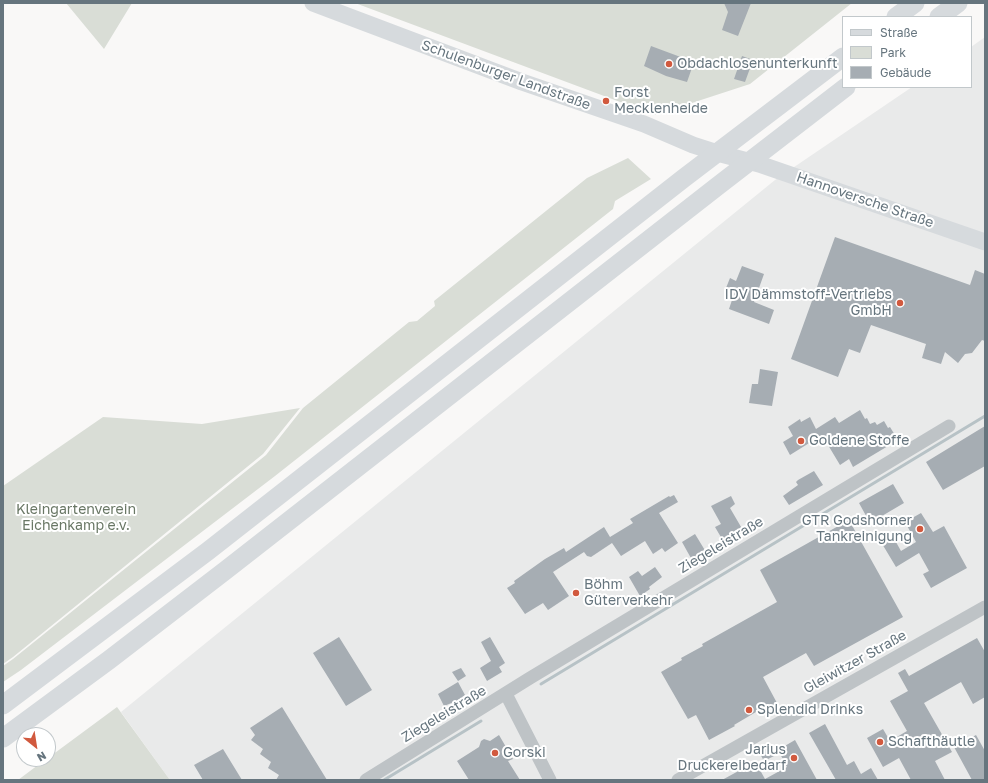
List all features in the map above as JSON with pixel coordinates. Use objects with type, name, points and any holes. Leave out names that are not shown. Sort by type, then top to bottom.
[{"type":"highway","points":[[897,16],[915,3]]},
{"type":"highway","points":[[940,16],[958,3]]},
{"type":"highway","points":[[3,705],[208,551],[684,178],[842,58]]},
{"type":"highway","points":[[3,738],[103,664],[232,565],[845,88]]},
{"type":"main road","name":"Schulenburger Landstraße","points":[[313,3],[522,82],[644,124],[694,145],[721,154],[744,159]]},
{"type":"main road","name":"Hannoversche Straße","points":[[744,159],[985,242]]},
{"type":"street","name":"Ziegeleistraße","points":[[366,780],[530,678],[949,426]]},
{"type":"street","name":"Gleiwitzer Straße","points":[[678,780],[985,607]]},
{"type":"street","points":[[506,694],[550,780]]},
{"type":"shaded area","points":[[985,37],[985,780],[170,780],[121,712],[775,180],[911,88],[972,88],[972,46]]},
{"type":"green space","points":[[66,3],[132,3],[104,49]]},
{"type":"green space","points":[[355,3],[852,3],[750,84],[655,115]]},
{"type":"green space","points":[[628,158],[651,179],[615,201],[613,209],[275,476],[21,670],[3,682],[3,666],[266,455],[303,408],[409,322],[417,321],[435,306],[434,301],[587,178]]},
{"type":"green space","name":"Kleingartenverein Eichenkamp e.v.","points":[[300,408],[263,454],[3,664],[3,486],[103,417],[202,424]]},
{"type":"green space","points":[[117,707],[170,780],[18,780],[35,767],[56,767],[56,752]]},
{"type":"building","name":"Obdachlosenunterkunft","points":[[724,3],[751,3],[738,36],[722,30],[728,12]]},
{"type":"building","name":"Obdachlosenunterkunft","points":[[651,46],[694,62],[687,82],[666,76],[644,66]]},
{"type":"building","points":[[742,56],[753,60],[745,82],[734,79]]},
{"type":"building","points":[[835,237],[970,285],[975,270],[985,274],[985,341],[982,340],[972,353],[965,354],[958,363],[945,352],[941,364],[922,358],[926,344],[871,325],[860,353],[849,349],[838,377],[791,359]]},
{"type":"building","points":[[742,266],[764,274],[754,302],[774,310],[769,324],[729,309],[735,291],[726,288],[730,278],[736,281]]},
{"type":"building","points":[[760,369],[778,372],[772,406],[749,403],[752,384],[758,384]]},
{"type":"building","points":[[860,410],[870,424],[875,422],[877,425],[884,421],[888,428],[890,427],[898,440],[853,467],[849,459],[840,465],[822,435],[790,455],[783,442],[793,436],[788,427],[800,419],[801,422],[810,417],[816,429],[835,417],[839,423]]},
{"type":"building","points":[[985,426],[985,466],[943,490],[926,462]]},
{"type":"building","points":[[814,471],[823,485],[789,505],[783,496],[798,485],[796,482],[798,480]]},
{"type":"building","points":[[893,484],[904,503],[870,523],[859,503]]},
{"type":"building","points":[[674,495],[678,502],[659,513],[678,543],[665,552],[662,548],[653,554],[645,541],[621,556],[612,543],[591,557],[587,556],[584,552],[553,572],[569,596],[548,610],[543,603],[525,614],[507,588],[515,583],[514,581],[545,559],[564,548],[566,552],[604,527],[610,537],[633,523],[630,519],[669,496]]},
{"type":"building","points":[[731,496],[735,504],[730,508],[744,532],[725,544],[715,527],[721,524],[711,506]]},
{"type":"building","points":[[921,513],[933,532],[944,526],[967,568],[931,588],[923,574],[929,571],[919,553],[896,567],[881,542],[892,535],[901,551],[916,542],[905,522]]},
{"type":"building","points":[[849,520],[903,617],[814,666],[806,653],[763,677],[777,703],[763,711],[761,709],[734,725],[735,726],[709,740],[696,715],[688,719],[661,672],[682,660],[681,658],[703,646],[702,644],[777,602],[760,570]]},
{"type":"building","points":[[695,534],[706,552],[692,560],[682,542]]},
{"type":"building","points":[[655,567],[662,577],[649,587],[650,589],[640,596],[629,577],[638,571],[642,576]]},
{"type":"building","points":[[339,637],[372,690],[346,706],[313,653]]},
{"type":"building","points":[[490,637],[505,663],[499,667],[502,672],[487,681],[480,668],[491,661],[481,642]]},
{"type":"building","points":[[977,638],[985,652],[985,697],[973,704],[961,682],[924,703],[952,752],[935,761],[945,780],[911,780],[899,758],[883,767],[867,738],[883,729],[890,741],[907,731],[890,701],[908,691],[898,673],[905,669],[909,676]]},
{"type":"building","points":[[461,668],[466,676],[458,681],[452,672]]},
{"type":"building","points":[[458,682],[465,695],[462,697],[463,699],[455,704],[454,702],[444,706],[438,694]]},
{"type":"building","points":[[282,707],[327,780],[276,780],[279,775],[268,768],[271,762],[260,754],[263,749],[251,740],[255,735],[250,728]]},
{"type":"building","points":[[825,724],[847,765],[854,761],[861,774],[871,768],[878,780],[836,780],[809,733]]},
{"type":"building","points":[[499,735],[513,759],[508,761],[520,780],[469,780],[457,761],[479,747],[481,741],[484,739],[490,741]]},
{"type":"building","points":[[976,735],[985,751],[985,780],[972,780],[954,747]]},
{"type":"building","points":[[795,740],[817,780],[722,780],[756,763],[765,779],[787,767],[778,750]]},
{"type":"building","points":[[769,746],[774,756],[764,761],[759,752]]},
{"type":"building","points":[[223,749],[242,780],[203,780],[194,765]]},
{"type":"waterway","points":[[541,684],[985,416]]},
{"type":"waterway","points":[[384,780],[481,721]]},
{"type":"place","name":"Obdachlosenunterkunft","points":[[669,64]]},
{"type":"place","name":"Forst Mecklenheide","points":[[606,101]]},
{"type":"place","name":"IDV Dämmstoff-Vertriebs GmbH","points":[[900,303]]},
{"type":"place","name":"Goldene Stoffe","points":[[801,441]]},
{"type":"place","name":"GTR Godshorner Tankreinigung","points":[[920,529]]},
{"type":"place","name":"Böhm Güterverkehr","points":[[576,593]]},
{"type":"place","name":"Splendid Drinks","points":[[749,710]]},
{"type":"place","name":"Schafthäutle","points":[[880,742]]},
{"type":"place","name":"Gorski","points":[[495,753]]},
{"type":"place","name":"Jarius Druckereibedarf","points":[[794,758]]}]
